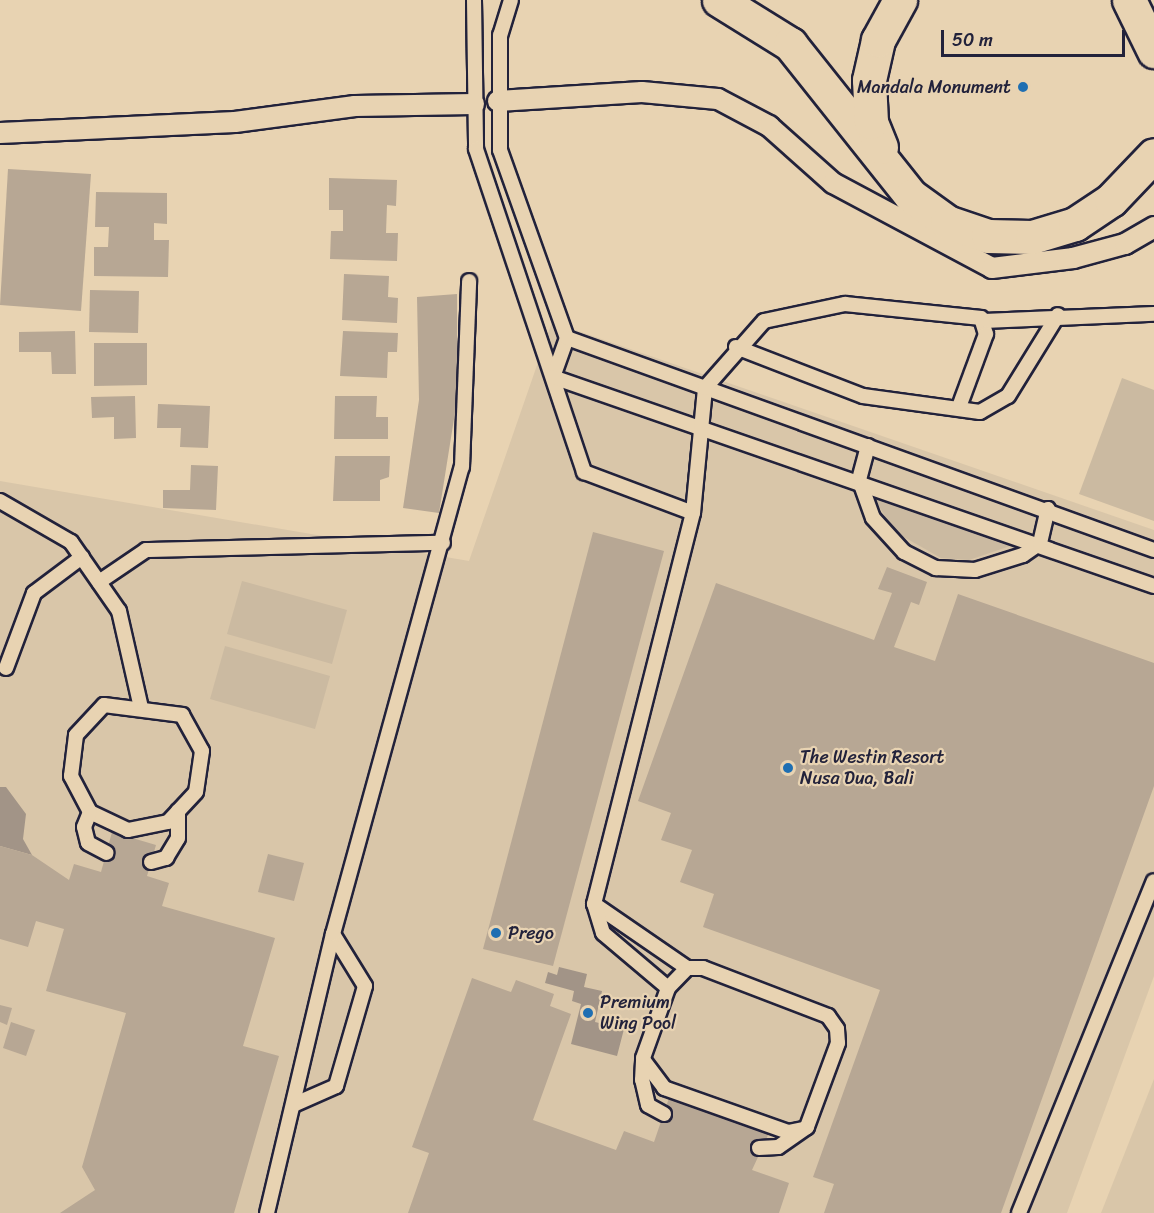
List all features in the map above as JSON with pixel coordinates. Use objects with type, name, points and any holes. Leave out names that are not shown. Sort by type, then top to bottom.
[{"type":"highway","points":[[718,0],[790,44],[886,160],[911,196],[947,222],[999,236],[1032,237],[1075,224],[1111,200],[1148,161],[1154,133]]},
{"type":"highway","points":[[886,160],[871,122],[869,80],[878,40],[900,0]]},
{"type":"highway","points":[[1129,0],[1154,51]]},
{"type":"street","points":[[498,101],[642,92],[718,99],[769,126],[854,195],[992,268],[1073,258],[1125,244],[1154,226]]},
{"type":"street","points":[[0,133],[235,122],[355,106],[474,104]]},
{"type":"lane","points":[[474,0],[476,149],[494,216],[553,377],[584,472],[693,513]]},
{"type":"lane","points":[[511,0],[500,35],[498,101],[500,150],[567,338],[553,377]]},
{"type":"lane","points":[[474,104],[498,101]]},
{"type":"lane","points":[[267,1213],[333,934],[443,543],[462,467],[469,281]]},
{"type":"lane","points":[[668,988],[603,933],[594,904],[693,513],[698,430],[705,388],[736,347],[764,321],[846,304],[976,315],[984,321],[1058,315],[1154,314]]},
{"type":"lane","points":[[736,347],[863,396],[959,407],[980,412],[1008,396],[1058,315]]},
{"type":"lane","points":[[959,407],[986,334],[984,321]]},
{"type":"lane","points":[[567,338],[1048,509],[1154,550]]},
{"type":"lane","points":[[553,377],[698,430],[859,479],[1154,586]]},
{"type":"lane","points":[[868,446],[859,479],[873,518],[904,552],[936,568],[975,570],[1023,555],[1040,543],[1048,509]]},
{"type":"lane","points":[[0,501],[71,542],[119,611],[141,708]]},
{"type":"lane","points":[[99,582],[146,550],[443,543]]},
{"type":"lane","points":[[6,668],[34,593],[82,557]]},
{"type":"lane","points":[[104,705],[141,708],[182,715],[202,751],[196,792],[168,822],[128,830],[90,812],[71,776],[76,735],[104,705]]},
{"type":"lane","points":[[151,862],[166,858],[178,838],[178,811]]},
{"type":"lane","points":[[90,812],[84,827],[88,843],[106,853]]},
{"type":"lane","points":[[1019,1213],[1154,881]]},
{"type":"lane","points":[[594,904],[687,968],[703,968],[828,1016],[838,1042],[807,1127],[778,1147],[759,1148]]},
{"type":"lane","points":[[293,1105],[336,1086],[365,986],[333,934]]},
{"type":"lane","points":[[664,1114],[648,1105],[643,1058],[668,988],[687,968]]},
{"type":"lane","points":[[643,1058],[664,1088],[788,1132],[807,1127]]},
{"type":"shaded area","name":"The Westin Resort Nusa Dua, Bali","points":[[552,322],[1154,530],[1154,976],[1067,1213],[0,1213],[0,481],[469,561]]},
{"type":"shaded area","points":[[1122,378],[1154,390],[1154,521],[1079,494]]},
{"type":"shaded area","points":[[870,492],[1016,544],[969,560],[941,558],[895,532]]},
{"type":"shaded area","points":[[242,581],[347,610],[332,664],[227,634]]},
{"type":"shaded area","points":[[225,646],[330,676],[315,729],[210,699]]},
{"type":"shaded area","points":[[0,787],[6,787],[26,814],[23,839],[32,855],[0,846]]},
{"type":"shaded area","name":"Premium Wing Pool","points":[[559,967],[587,974],[584,987],[602,991],[595,1022],[624,1029],[617,1056],[571,1044],[581,1004],[572,1001],[574,991],[545,983],[548,972],[557,975]]},
{"type":"shaded area","points":[[1154,1079],[1154,1213],[1101,1213]]},
{"type":"building","points":[[8,169],[91,174],[81,311],[0,305]]},
{"type":"building","points":[[329,178],[397,180],[396,206],[387,205],[386,233],[398,233],[397,261],[330,259],[331,231],[343,231],[343,210],[329,210]]},
{"type":"building","points":[[96,192],[167,193],[167,224],[154,223],[154,240],[169,240],[168,277],[94,276],[94,247],[108,247],[109,227],[95,227]]},
{"type":"building","points":[[344,274],[389,276],[388,297],[398,298],[397,323],[342,320]]},
{"type":"building","points":[[90,290],[139,291],[138,333],[89,332]]},
{"type":"building","points":[[457,294],[457,400],[439,513],[403,508],[419,400],[417,297]]},
{"type":"building","points":[[75,331],[76,374],[52,374],[51,352],[19,352],[19,332]]},
{"type":"building","points":[[343,331],[398,333],[397,352],[388,352],[387,378],[340,376]]},
{"type":"building","points":[[94,343],[147,343],[147,385],[94,386]]},
{"type":"building","points":[[135,396],[136,438],[114,439],[114,417],[92,418],[91,397]]},
{"type":"building","points":[[335,396],[377,396],[376,417],[388,417],[388,439],[334,439]]},
{"type":"building","points":[[158,404],[210,406],[208,448],[180,447],[181,428],[157,428]]},
{"type":"building","points":[[335,456],[390,456],[389,477],[380,480],[380,501],[333,501]]},
{"type":"building","points":[[191,465],[218,466],[216,510],[163,508],[163,490],[190,490]]},
{"type":"building","points":[[593,532],[664,551],[553,966],[483,949]]},
{"type":"building","points":[[887,567],[927,582],[919,605],[911,602],[894,647],[935,661],[958,594],[1154,663],[1154,786],[1001,1213],[824,1213],[834,1184],[813,1177],[880,990],[703,927],[714,894],[680,882],[692,850],[661,840],[671,813],[638,801],[716,583],[874,640],[892,593],[878,589]]},
{"type":"building","points":[[112,832],[156,845],[147,876],[169,883],[162,906],[275,938],[243,1046],[279,1056],[234,1213],[60,1213],[95,1190],[82,1167],[126,1013],[46,991],[64,929],[36,921],[28,947],[0,939],[0,846],[32,855],[69,880],[74,864],[101,872]]},
{"type":"building","points":[[268,854],[304,863],[294,901],[258,892]]},
{"type":"building","points":[[472,978],[511,992],[516,980],[554,994],[550,1006],[571,1014],[533,1120],[616,1150],[624,1131],[654,1142],[669,1098],[769,1133],[752,1170],[789,1183],[779,1213],[408,1213],[429,1153],[412,1147]]},
{"type":"building","points":[[0,1005],[12,1008],[7,1025],[0,1022]]},
{"type":"building","points":[[11,1022],[35,1030],[26,1056],[3,1048]]},
{"type":"place","name":"Mandala Monument","points":[[1023,87]]},
{"type":"place","name":"The Westin Resort Nusa Dua, Bali","points":[[788,768]]},
{"type":"place","name":"Prego","points":[[496,933]]},
{"type":"place","name":"Premium Wing Pool","points":[[588,1013]]}]
